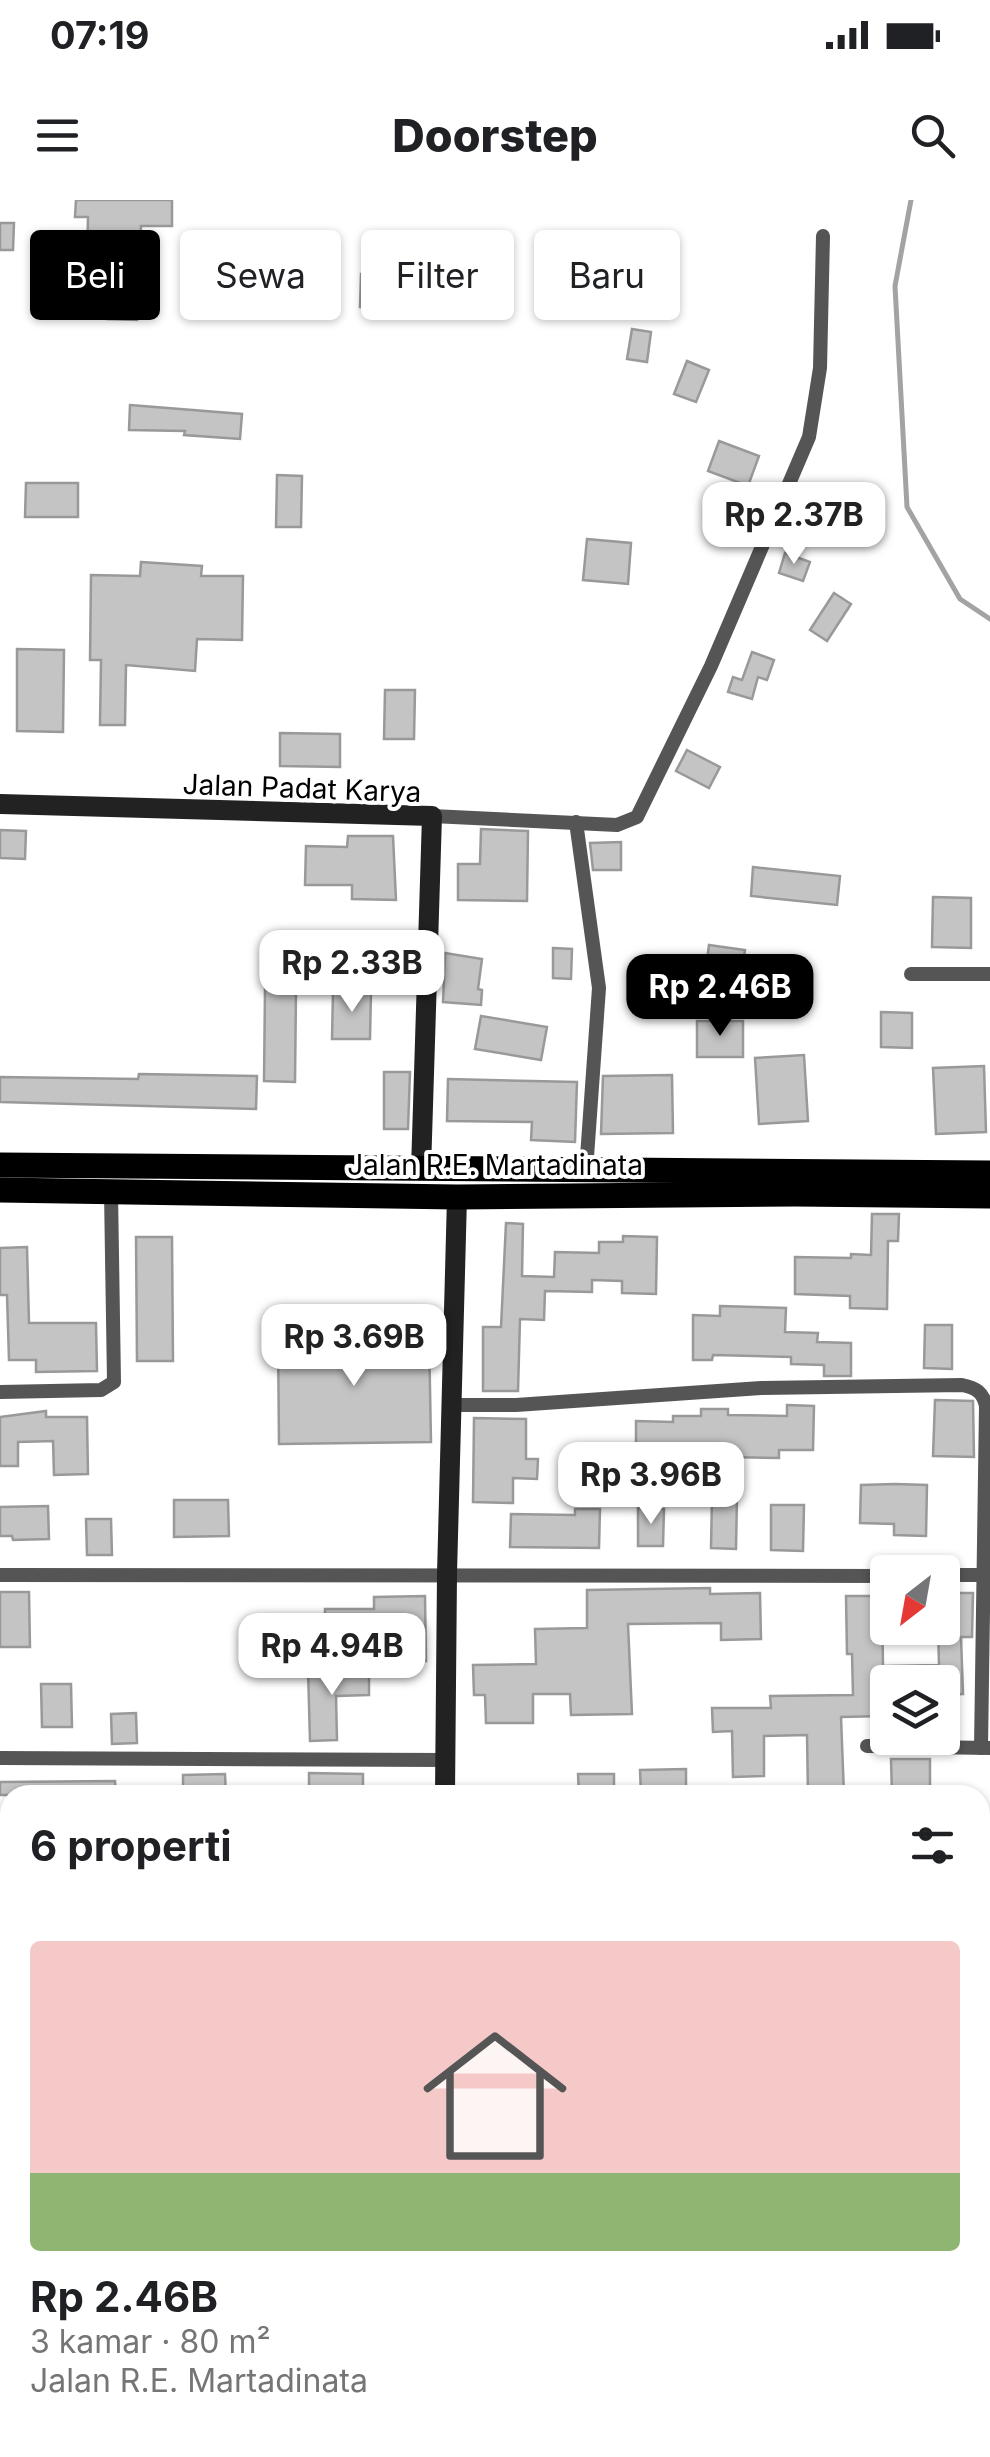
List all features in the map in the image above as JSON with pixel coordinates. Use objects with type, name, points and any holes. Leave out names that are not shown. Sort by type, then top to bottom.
[{"type":"highway","name":"Jalan R.E. Martadinata","points":[[0,1165],[990,1173]]},
{"type":"highway","name":"Jalan R.E. Martadinata","points":[[0,1190],[457,1198],[990,1196]]},
{"type":"street","points":[[432,816],[626,824],[637,817],[711,666],[809,438],[820,368],[823,236]]},
{"type":"street","name":"Jalan Padat Karya","points":[[0,804],[432,816],[421,1170]]},
{"type":"street","points":[[576,822],[599,988],[586,1171]]},
{"type":"street","points":[[911,974],[990,974]]},
{"type":"street","points":[[0,1392],[101,1390],[114,1382],[112,1192]]},
{"type":"street","points":[[445,1785],[457,1198]]},
{"type":"street","points":[[452,1404],[516,1405],[727,1389],[962,1385],[976,1388],[987,1397],[986,1748],[867,1746]]},
{"type":"street","points":[[0,1574],[870,1576]]},
{"type":"street","points":[[960,1575],[987,1575]]},
{"type":"street","points":[[0,1758],[444,1760]]},
{"type":"building","points":[[76,200],[172,200],[172,226],[88,230],[88,217],[75,217]]},
{"type":"building","points":[[0,223],[14,223],[13,250],[0,250]]},
{"type":"building","points":[[632,329],[651,332],[647,362],[627,359]]},
{"type":"building","points":[[687,361],[709,370],[696,402],[674,394]]},
{"type":"building","points":[[130,405],[242,414],[240,439],[184,435],[185,431],[129,430]]},
{"type":"building","points":[[719,441],[759,456],[748,486],[708,471]]},
{"type":"building","points":[[277,475],[302,476],[301,527],[276,527]]},
{"type":"building","points":[[26,483],[78,483],[78,517],[25,517]]},
{"type":"building","points":[[808,490],[828,500],[813,528],[794,519]]},
{"type":"building","points":[[587,539],[631,543],[628,584],[583,580]]},
{"type":"building","points":[[785,553],[810,562],[803,581],[779,573]]},
{"type":"building","points":[[141,562],[202,566],[201,576],[243,576],[242,640],[197,639],[195,671],[126,665],[125,725],[100,725],[101,660],[90,660],[91,575],[140,576]]},
{"type":"building","points":[[834,593],[851,604],[827,641],[810,630]]},
{"type":"building","points":[[17,649],[64,650],[63,732],[17,731]]},
{"type":"building","points":[[752,652],[774,660],[767,680],[758,677],[752,699],[728,692],[733,677],[742,680]]},
{"type":"building","points":[[385,690],[415,690],[414,739],[384,739]]},
{"type":"building","points":[[280,733],[340,734],[340,767],[280,766]]},
{"type":"building","points":[[687,750],[720,767],[709,788],[676,771]]},
{"type":"building","points":[[481,829],[528,831],[527,901],[458,900],[458,864],[480,864]]},
{"type":"building","points":[[0,830],[26,831],[25,859],[0,858]]},
{"type":"building","points":[[348,836],[393,836],[396,900],[352,899],[352,885],[305,885],[306,846],[347,847]]},
{"type":"building","points":[[621,842],[621,870],[593,870],[590,843]]},
{"type":"building","points":[[753,867],[840,876],[837,905],[751,896]]},
{"type":"building","points":[[933,897],[971,898],[971,948],[932,947]]},
{"type":"building","points":[[709,945],[745,950],[738,996],[703,991]]},
{"type":"building","points":[[553,948],[572,949],[571,979],[553,978]]},
{"type":"building","points":[[445,953],[482,959],[478,989],[482,990],[481,1005],[443,1002]]},
{"type":"building","points":[[265,989],[296,990],[295,1082],[264,1081]]},
{"type":"building","points":[[333,991],[371,991],[370,1039],[332,1039]]},
{"type":"building","points":[[881,1012],[912,1013],[912,1048],[881,1047]]},
{"type":"building","points":[[481,1016],[547,1027],[541,1060],[475,1049]]},
{"type":"building","points":[[697,1021],[743,1021],[743,1057],[697,1057]]},
{"type":"building","points":[[804,1055],[808,1121],[759,1124],[755,1058]]},
{"type":"building","points":[[984,1066],[986,1132],[936,1134],[933,1068]]},
{"type":"building","points":[[384,1072],[410,1072],[408,1129],[384,1129]]},
{"type":"building","points":[[139,1074],[257,1076],[256,1109],[0,1102],[0,1077],[138,1079]]},
{"type":"building","points":[[672,1075],[673,1133],[601,1134],[603,1076]]},
{"type":"building","points":[[448,1079],[577,1082],[575,1142],[531,1140],[532,1122],[447,1121]]},
{"type":"building","points":[[872,1214],[899,1214],[898,1241],[888,1241],[887,1309],[850,1308],[850,1296],[795,1294],[795,1257],[871,1255]]},
{"type":"building","points":[[506,1223],[523,1224],[522,1276],[554,1277],[555,1252],[599,1253],[599,1242],[623,1242],[623,1236],[657,1237],[656,1294],[622,1293],[622,1281],[592,1280],[592,1292],[545,1291],[544,1320],[520,1319],[518,1391],[483,1391],[483,1327],[501,1327]]},
{"type":"building","points":[[136,1237],[172,1237],[173,1361],[137,1361]]},
{"type":"building","points":[[27,1247],[29,1323],[96,1323],[97,1371],[36,1372],[36,1360],[9,1360],[7,1295],[0,1295],[0,1248]]},
{"type":"building","points":[[720,1306],[786,1308],[785,1332],[818,1333],[817,1342],[851,1343],[851,1376],[824,1376],[824,1365],[791,1364],[791,1357],[713,1355],[712,1360],[693,1360],[693,1315],[720,1316]]},
{"type":"building","points":[[925,1325],[952,1325],[952,1369],[924,1368]]},
{"type":"building","points":[[429,1334],[431,1442],[279,1444],[278,1336]]},
{"type":"building","points":[[935,1400],[973,1401],[974,1457],[933,1456]]},
{"type":"building","points":[[787,1405],[814,1406],[813,1450],[779,1450],[779,1458],[727,1457],[727,1465],[691,1464],[691,1470],[672,1469],[672,1454],[636,1453],[636,1421],[673,1422],[673,1416],[701,1416],[701,1409],[728,1409],[728,1415],[787,1416]]},
{"type":"building","points":[[46,1411],[46,1417],[87,1417],[88,1474],[54,1475],[53,1441],[18,1442],[18,1466],[0,1466],[0,1417]]},
{"type":"building","points":[[474,1418],[526,1419],[526,1459],[538,1459],[537,1479],[513,1478],[513,1503],[473,1502]]},
{"type":"building","points":[[861,1485],[927,1485],[926,1536],[894,1535],[894,1524],[860,1523]]},
{"type":"building","points":[[712,1497],[737,1497],[736,1549],[711,1548]]},
{"type":"building","points":[[174,1500],[228,1500],[229,1536],[174,1537]]},
{"type":"building","points":[[771,1505],[804,1505],[803,1551],[771,1550]]},
{"type":"building","points":[[48,1506],[49,1539],[13,1540],[12,1536],[0,1536],[0,1507]]},
{"type":"building","points":[[638,1508],[664,1509],[663,1546],[638,1546]]},
{"type":"building","points":[[575,1509],[600,1509],[599,1548],[510,1547],[511,1514],[575,1515]]},
{"type":"building","points":[[86,1519],[111,1519],[112,1555],[87,1555]]},
{"type":"building","points":[[710,1588],[710,1594],[760,1593],[761,1639],[721,1640],[721,1623],[628,1624],[632,1714],[571,1715],[570,1694],[533,1694],[533,1723],[486,1723],[485,1695],[474,1695],[473,1665],[536,1664],[535,1629],[587,1628],[587,1590]]},
{"type":"building","points":[[0,1592],[29,1592],[30,1647],[0,1647]]},
{"type":"building","points":[[960,1593],[973,1593],[972,1637],[961,1637],[963,1694],[960,1665],[939,1665],[938,1645],[960,1645]]},
{"type":"building","points":[[425,1596],[426,1661],[375,1662],[375,1630],[325,1631],[325,1609],[374,1609],[374,1597]]},
{"type":"building","points":[[846,1596],[870,1596],[870,1645],[883,1645],[883,1665],[870,1665],[870,1716],[841,1717],[844,1785],[808,1785],[807,1735],[764,1736],[764,1776],[733,1777],[732,1731],[713,1732],[712,1708],[771,1708],[770,1696],[853,1695],[852,1654],[847,1654]]},
{"type":"building","points":[[308,1669],[369,1669],[369,1695],[336,1696],[337,1740],[310,1741]]},
{"type":"building","points":[[41,1684],[71,1684],[72,1727],[42,1727]]},
{"type":"building","points":[[136,1713],[137,1743],[112,1744],[111,1714]]},
{"type":"building","points":[[891,1759],[930,1759],[930,1785],[892,1785]]},
{"type":"building","points":[[686,1769],[686,1785],[641,1785],[640,1770]]},
{"type":"building","points":[[309,1773],[363,1774],[363,1785],[309,1785]]},
{"type":"building","points":[[225,1774],[226,1785],[183,1785],[183,1775]]},
{"type":"building","points":[[578,1774],[614,1774],[614,1785],[579,1785]]},
{"type":"building","points":[[115,1781],[115,1785],[0,1785]]},
{"type":"waterway","points":[[911,200],[895,286],[907,507],[960,599],[990,619]]}]
